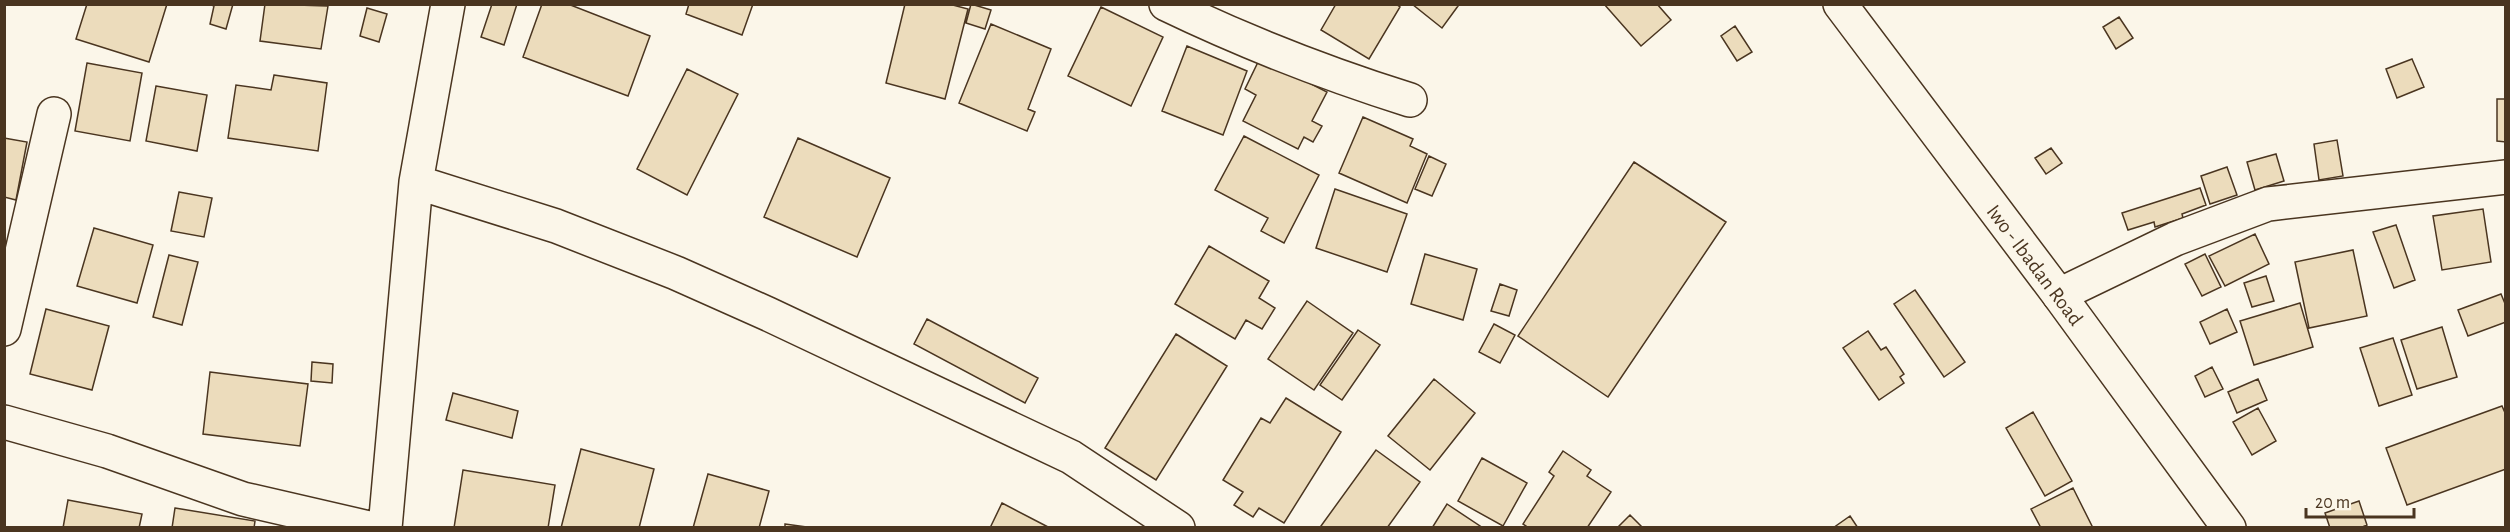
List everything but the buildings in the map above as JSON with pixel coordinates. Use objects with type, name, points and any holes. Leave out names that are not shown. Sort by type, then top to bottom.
[{"type":"street","points":[[385,528],[416,182],[448,4]]},
{"type":"street","points":[[1166,4],[1243,41],[1297,62],[1410,100]]},
{"type":"street","name":"Iwo - Ibadan Road","points":[[1840,4],[2059,295],[2225,526]]},
{"type":"street","points":[[4,329],[54,114]]},
{"type":"street","points":[[2059,295],[2175,239],[2268,204],[2505,177]]},
{"type":"street","points":[[416,182],[556,226],[676,273],[757,309],[1071,457],[1178,528]]},
{"type":"street","points":[[4,422],[107,451],[243,499],[369,528]]}]
